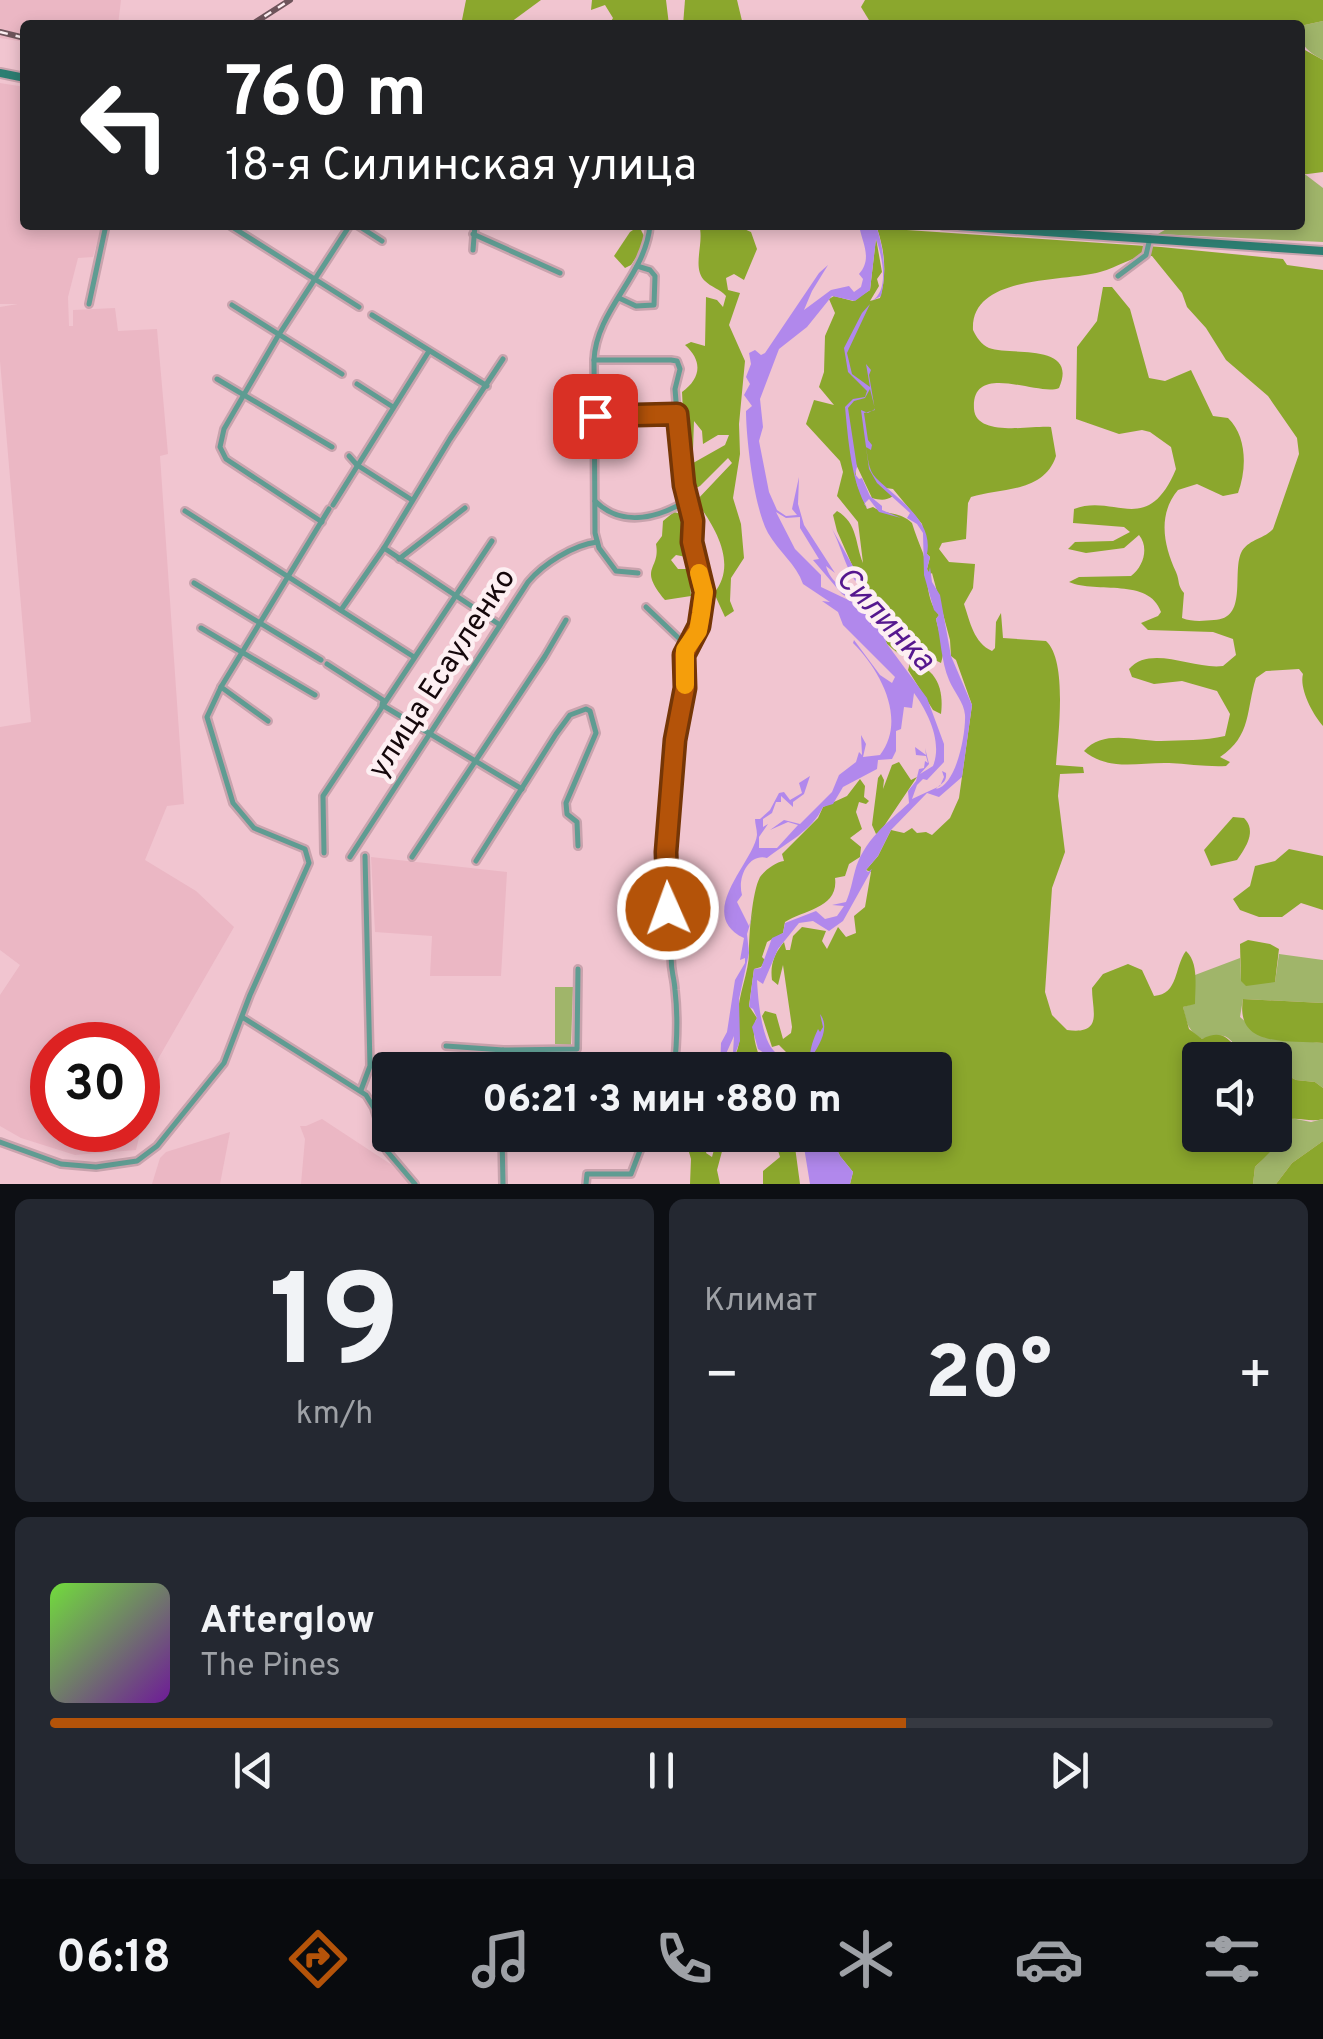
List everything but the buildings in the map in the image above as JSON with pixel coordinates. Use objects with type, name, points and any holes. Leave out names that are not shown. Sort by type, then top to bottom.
[{"type":"main road","points":[[1032,230],[1323,251]]},
{"type":"street","points":[[89,304],[105,230]]},
{"type":"street","points":[[237,230],[359,307]]},
{"type":"street","points":[[322,522],[226,458],[220,447],[224,429],[278,336],[350,230]]},
{"type":"street","points":[[363,230],[382,241]]},
{"type":"street","points":[[472,250],[474,230]]},
{"type":"street","points":[[638,573],[616,572],[596,542],[594,360],[596,338],[637,266],[650,230]]},
{"type":"street","points":[[473,234],[560,273]]},
{"type":"street","points":[[1118,276],[1146,255],[1150,238]]},
{"type":"street","points":[[618,298],[636,306],[654,305],[656,276],[637,266]]},
{"type":"street","points":[[232,306],[342,374]]},
{"type":"street","points":[[372,316],[487,386]]},
{"type":"street","points":[[0,1142],[60,1164],[96,1166],[137,1161],[157,1146],[224,1064],[309,863],[305,849],[254,828],[234,803],[207,717],[221,687],[428,351]]},
{"type":"street","points":[[341,610],[504,359]]},
{"type":"street","points":[[594,360],[677,361],[680,369],[675,389],[677,414],[693,521],[694,555],[704,592],[699,626],[687,647],[684,696],[675,740],[666,878],[672,951],[669,971],[676,994],[674,1052]]},
{"type":"street","points":[[218,378],[332,446]]},
{"type":"street","points":[[357,384],[393,407]]},
{"type":"street","points":[[595,416],[677,414]]},
{"type":"street","points":[[349,456],[412,500]]},
{"type":"street","points":[[595,500],[618,517],[654,516],[688,500]]},
{"type":"street","points":[[399,559],[465,508]]},
{"type":"street","points":[[185,511],[415,657]]},
{"type":"street","points":[[324,854],[323,796],[492,542]]},
{"type":"street","name":"улица Есауленко","points":[[350,858],[536,572],[582,544],[596,542]]},
{"type":"street","points":[[384,548],[500,625]]},
{"type":"street","points":[[194,583],[383,700],[382,705]]},
{"type":"street","points":[[646,607],[687,647]]},
{"type":"street","points":[[412,857],[566,620]]},
{"type":"street","points":[[201,628],[315,695]]},
{"type":"street","points":[[221,687],[268,720]]},
{"type":"street","points":[[382,705],[522,789]]},
{"type":"street","points":[[476,860],[576,710],[590,712],[596,734],[566,803],[567,814],[577,822],[578,846]]},
{"type":"street","points":[[361,1090],[370,1066],[365,856]]},
{"type":"street","points":[[446,1046],[577,1050],[578,969]]},
{"type":"street","points":[[242,1018],[361,1090],[374,1108],[386,1152],[415,1184]]},
{"type":"street","points":[[502,1152],[503,1184]]},
{"type":"street","points":[[586,1184],[588,1174],[631,1174],[639,1152]]},
{"type":"shaded area","points":[[0,0],[121,0],[119,20],[20,20],[20,41],[0,38]]},
{"type":"shaded area","points":[[0,83],[20,86],[20,230],[101,230],[93,257],[78,258],[68,297],[69,326],[73,326],[73,310],[115,308],[118,331],[157,329],[168,454],[160,456],[184,804],[167,806],[145,860],[196,891],[234,927],[160,1056],[160,1022],[30,1022],[30,1141],[0,1126],[0,995],[20,965],[0,950],[0,727],[31,722],[0,361],[0,307],[18,304],[0,304]]},
{"type":"shaded area","points":[[860,230],[877,230],[884,261],[884,278],[881,296],[872,301],[883,281],[876,239],[870,290],[855,301],[832,296],[807,327],[779,349],[760,399],[763,427],[759,441],[769,492],[777,510],[786,516],[797,515],[792,509],[799,477],[798,504],[804,525],[835,573],[826,566],[828,572],[860,601],[853,586],[858,589],[859,585],[831,527],[863,584],[861,591],[878,617],[887,644],[927,698],[944,744],[944,762],[917,785],[912,799],[943,786],[949,779],[962,746],[965,715],[944,665],[936,619],[939,615],[924,575],[923,533],[907,518],[910,513],[877,483],[869,469],[866,447],[873,475],[912,511],[925,531],[930,557],[927,569],[929,572],[930,567],[932,582],[940,595],[951,656],[972,705],[962,777],[939,797],[927,793],[891,830],[866,870],[872,869],[843,921],[829,931],[813,921],[799,923],[778,949],[763,984],[757,980],[761,1017],[775,1052],[758,1049],[752,1027],[757,1018],[749,1007],[754,969],[761,968],[772,938],[783,933],[785,923],[816,911],[825,919],[837,916],[844,906],[832,905],[846,902],[864,850],[909,803],[908,791],[919,769],[924,768],[925,761],[928,763],[926,756],[916,755],[915,747],[926,755],[925,748],[929,764],[920,774],[933,766],[936,756],[935,737],[914,693],[912,708],[904,707],[901,729],[896,731],[892,759],[878,760],[877,769],[843,787],[833,804],[823,807],[798,836],[746,868],[741,881],[742,895],[737,902],[749,926],[754,911],[747,934],[749,953],[739,999],[740,1041],[736,1052],[734,1036],[727,1052],[721,1052],[735,980],[745,963],[745,958],[740,960],[744,938],[730,928],[725,902],[754,846],[755,819],[770,810],[779,793],[784,792],[790,800],[802,793],[799,783],[810,776],[804,794],[793,802],[793,807],[781,796],[781,802],[776,802],[772,813],[763,819],[763,827],[768,824],[759,837],[759,848],[777,848],[798,825],[788,822],[770,830],[784,820],[800,824],[832,792],[839,775],[856,762],[859,752],[862,755],[861,735],[866,744],[863,757],[880,755],[891,727],[887,696],[854,640],[880,675],[892,683],[895,677],[843,625],[838,612],[822,601],[830,602],[803,584],[763,522],[749,454],[746,411],[752,406],[744,395],[750,384],[746,377],[751,364],[749,353],[765,353],[819,273],[828,265],[804,310],[831,290],[849,286],[854,292],[861,287],[863,279],[859,274],[866,256]],"holes":[[[776,512],[786,518],[800,517],[800,528],[819,559],[813,560],[842,594],[861,606],[821,587],[821,575],[795,549]]]},
{"type":"shaded area","points":[[870,304],[847,353],[852,374],[870,387],[866,364],[871,370],[874,407],[870,389],[865,398],[848,408],[855,474],[862,478],[882,510],[901,518],[879,512],[869,499],[865,503],[854,474],[849,446],[845,407],[853,399],[865,397],[867,391],[848,372],[844,348]]},
{"type":"shaded area","points":[[861,410],[866,412],[871,450],[866,447]]},
{"type":"shaded area","points":[[371,857],[507,872],[501,976],[430,976],[432,936],[375,932]]},
{"type":"shaded area","points":[[820,1014],[824,1031],[820,1044],[811,1052],[818,1029],[820,1032],[823,1027]]},
{"type":"shaded area","points":[[322,1119],[392,1165],[409,1184],[301,1184],[305,1139],[300,1126]]},
{"type":"shaded area","points":[[230,1132],[220,1184],[152,1184],[160,1158],[166,1152]]},
{"type":"shaded area","points":[[65,1152],[112,1152],[75,1155]]},
{"type":"shaded area","points":[[805,1152],[838,1152],[853,1172],[850,1184],[810,1184]]},
{"type":"green space","points":[[466,0],[541,0],[514,20],[462,20]]},
{"type":"green space","points":[[592,0],[666,0],[668,20],[612,20],[605,5],[591,10]]},
{"type":"green space","points":[[685,0],[737,0],[742,20],[683,20]]},
{"type":"green space","points":[[865,0],[1323,0],[1323,21],[1305,25],[1305,20],[869,20],[861,7]]},
{"type":"green space","points":[[1323,21],[1323,60],[1305,45],[1305,25]]},
{"type":"green space","points":[[1305,50],[1323,60],[1323,172],[1305,174]]},
{"type":"green space","points":[[1305,175],[1323,188],[1323,242],[1158,234],[1165,230],[1305,230]]},
{"type":"green space","points":[[641,230],[647,242],[625,268],[614,256],[630,232]]},
{"type":"green space","points":[[700,230],[746,230],[751,232],[757,249],[744,280],[734,274],[726,278],[728,290],[740,293],[729,325],[745,361],[740,454],[733,498],[741,524],[744,558],[731,578],[730,601],[734,611],[725,617],[714,593],[724,570],[721,546],[696,501],[732,463],[728,458],[690,491],[686,467],[725,445],[729,435],[718,435],[703,444],[702,431],[694,421],[693,450],[685,450],[682,392],[693,381],[697,363],[685,345],[691,342],[705,346],[706,297],[723,307],[726,296],[701,276]]},
{"type":"green space","points":[[878,230],[1161,247],[1283,259],[1287,265],[1323,270],[1323,726],[1308,702],[1299,669],[1266,671],[1256,678],[1243,731],[1220,757],[1230,762],[1226,766],[1114,764],[1084,751],[1110,738],[1161,741],[1225,736],[1230,714],[1217,691],[1182,681],[1154,684],[1132,677],[1129,669],[1138,662],[1161,658],[1223,666],[1236,655],[1233,639],[1213,632],[1148,630],[1141,623],[1161,612],[1146,594],[1069,582],[1079,577],[1131,576],[1144,556],[1139,535],[1124,548],[1086,553],[1068,549],[1075,542],[1113,541],[1130,532],[1124,527],[1073,523],[1074,509],[1142,508],[1165,490],[1176,469],[1171,447],[1150,432],[1119,434],[1076,419],[1077,347],[1097,321],[1103,287],[1112,287],[1130,309],[1149,378],[1165,381],[1191,370],[1213,416],[1228,418],[1242,443],[1244,463],[1238,493],[1223,496],[1197,484],[1178,490],[1167,510],[1168,552],[1184,593],[1182,618],[1214,620],[1231,612],[1241,553],[1273,529],[1299,454],[1297,438],[1268,396],[1226,360],[1152,256],[1132,259],[1100,272],[1003,290],[987,299],[976,312],[973,330],[986,346],[1051,357],[1060,363],[1063,373],[1059,388],[1008,383],[983,386],[976,394],[977,418],[994,427],[1051,427],[1056,456],[1042,477],[1032,483],[971,497],[966,539],[942,543],[939,549],[949,562],[975,564],[973,588],[964,604],[981,643],[992,651],[995,648],[996,622],[1001,613],[1003,638],[1046,641],[1053,651],[1060,699],[1056,765],[1083,767],[1084,773],[1060,774],[1058,796],[1065,852],[1052,888],[1045,992],[1052,1015],[1067,1030],[1087,1029],[1094,1013],[1092,988],[1103,974],[1128,964],[1142,970],[1154,996],[1162,994],[1172,985],[1186,951],[1195,975],[1195,1004],[1183,1007],[1189,1029],[1202,1039],[1217,1035],[1231,1042],[1182,1042],[1182,1152],[1270,1152],[1255,1167],[1253,1184],[850,1184],[853,1172],[838,1152],[952,1152],[952,1052],[786,1052],[779,1045],[772,1047],[762,1016],[765,1011],[776,1014],[783,1039],[792,1027],[783,965],[778,985],[772,980],[772,965],[784,942],[786,950],[790,950],[793,936],[802,927],[826,931],[822,941],[827,949],[838,927],[846,937],[856,933],[854,916],[865,907],[871,872],[866,870],[891,830],[904,833],[912,828],[917,833],[932,835],[950,818],[959,798],[972,705],[956,660],[951,656],[932,573],[929,575],[927,569],[930,557],[922,524],[893,489],[886,488],[893,496],[888,499],[872,498],[854,460],[857,484],[867,509],[873,507],[912,523],[923,553],[931,601],[939,615],[936,619],[944,651],[941,663],[927,656],[901,656],[887,644],[837,531],[833,515],[837,511],[852,528],[863,563],[858,522],[837,496],[843,472],[840,461],[806,424],[814,400],[834,405],[819,387],[824,372],[825,336],[835,313],[829,299],[834,296],[853,301],[870,290],[876,238],[882,272],[870,301],[880,298],[884,263]]},
{"type":"green space","points":[[674,512],[692,517],[681,543],[686,557],[676,555],[671,560],[678,569],[689,569],[691,596],[665,600],[651,574],[663,521]]},
{"type":"green space","points":[[910,663],[927,669],[937,681],[941,714],[933,710],[908,670]]},
{"type":"green space","points":[[899,762],[911,780],[917,777],[876,834],[872,825],[878,778],[881,774],[883,789],[892,765]]},
{"type":"green space","points":[[860,779],[865,786],[864,797],[869,801],[859,802],[856,812],[862,829],[850,838],[861,847],[860,857],[849,864],[845,876],[835,878],[832,896],[826,902],[785,922],[783,933],[767,942],[762,957],[765,960],[754,969],[749,1006],[757,1018],[754,1036],[758,1052],[736,1052],[738,1010],[760,877],[784,861],[782,854],[818,818],[823,807],[847,796]]},
{"type":"green space","points":[[1233,817],[1244,818],[1248,823],[1247,844],[1237,860],[1211,866],[1204,850]]},
{"type":"green space","points":[[1289,849],[1323,856],[1323,910],[1301,903],[1282,917],[1259,917],[1240,910],[1233,899],[1250,886],[1255,866],[1275,861]]},
{"type":"green space","points":[[1248,940],[1279,949],[1275,982],[1246,986],[1241,981],[1240,944]]},
{"type":"green space","points":[[1279,954],[1323,960],[1323,1003],[1243,999],[1240,1017],[1263,1037],[1323,1043],[1323,1088],[1315,1082],[1292,1078],[1292,1042],[1232,1042],[1220,1036],[1202,1039],[1187,1021],[1183,1007],[1195,1003],[1195,975],[1240,958],[1241,980],[1275,982]]},
{"type":"green space","points":[[555,987],[573,987],[571,1045],[555,1044]]},
{"type":"green space","points":[[1243,999],[1323,1003],[1323,1043],[1280,1041],[1255,1034],[1243,1015]]},
{"type":"green space","points":[[1292,1078],[1315,1082],[1323,1088],[1323,1119],[1292,1119]]},
{"type":"green space","points":[[1292,1118],[1311,1122],[1323,1119],[1323,1141],[1292,1163],[1276,1184],[1253,1184],[1255,1167],[1267,1152],[1292,1152]]},
{"type":"green space","points":[[1323,1141],[1323,1184],[1276,1184],[1292,1163]]},
{"type":"green space","points":[[689,1152],[706,1152],[712,1157],[713,1152],[722,1152],[717,1170],[720,1184],[690,1184]]},
{"type":"green space","points":[[778,1152],[796,1152],[800,1184],[763,1184],[763,1171],[780,1157]]},
{"type":"railway","points":[[259,20],[290,0]]},
{"type":"railway","points":[[0,32],[20,37]]},
{"type":"slow traffic","points":[[685,685],[685,650],[698,631],[704,592],[699,573]]},
{"type":"route","points":[[595,416],[677,414],[684,485],[692,508],[692,542],[704,592],[699,626],[684,655],[685,688],[675,740],[666,852],[668,909]]},
{"type":"water label","name":"Силинка","points":[[884,620]]}]
